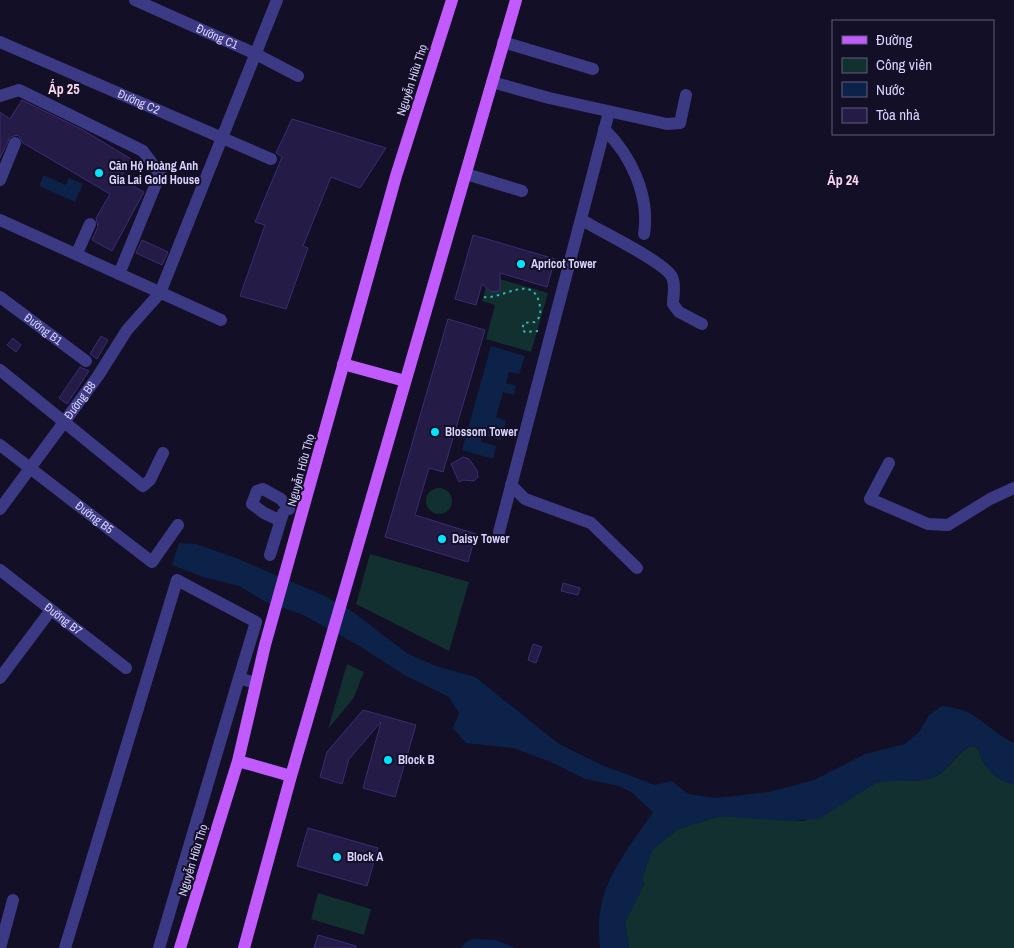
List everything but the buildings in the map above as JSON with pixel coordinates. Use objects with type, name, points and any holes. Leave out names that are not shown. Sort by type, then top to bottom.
[{"type":"main road","name":"Nguyễn Hữu Thọ","points":[[180,948],[238,761],[255,683],[294,549],[343,364],[396,176],[452,0]]},
{"type":"main road","points":[[244,948],[291,776],[516,0]]},
{"type":"main road","points":[[343,364],[405,381]]},
{"type":"main road","points":[[238,761],[291,776]]},
{"type":"street","name":"Đường C1","points":[[135,0],[256,54],[298,76]]},
{"type":"street","name":"Đường B8","points":[[0,509],[65,421],[127,330],[160,293],[224,138],[277,0]]},
{"type":"street","points":[[503,42],[593,70]]},
{"type":"street","name":"Đường C2","points":[[3,43],[271,159]]},
{"type":"street","points":[[492,82],[609,112],[656,122],[678,124],[682,118],[686,95]]},
{"type":"street","points":[[0,96],[18,90],[143,151],[160,174],[119,274]]},
{"type":"street","points":[[499,532],[609,112]]},
{"type":"street","points":[[604,129],[624,154],[637,178],[644,202],[646,223],[644,234]]},
{"type":"street","points":[[0,180],[15,143]]},
{"type":"street","points":[[466,174],[522,191]]},
{"type":"street","points":[[0,220],[221,320]]},
{"type":"street","points":[[582,220],[642,254],[671,275],[674,285],[673,304],[679,312],[702,324]]},
{"type":"street","points":[[77,254],[90,224]]},
{"type":"street","name":"Đường B1","points":[[0,297],[86,361]]},
{"type":"street","points":[[0,370],[143,486],[150,480],[163,453]]},
{"type":"street","name":"Đường B5","points":[[0,445],[152,562],[178,525]]},
{"type":"street","points":[[889,463],[870,499],[928,524],[948,524],[990,498],[1014,488]]},
{"type":"street","points":[[511,485],[525,499],[591,523],[637,568]]},
{"type":"street","points":[[279,520],[264,513],[252,504],[257,491],[263,489],[273,493],[289,509],[303,513]]},
{"type":"street","points":[[270,555],[279,520],[283,513],[289,509]]},
{"type":"street","name":"Đường B7","points":[[0,570],[126,668]]},
{"type":"street","points":[[65,948],[177,580],[256,622],[160,948]]},
{"type":"street","points":[[0,678],[51,610]]},
{"type":"street","points":[[239,678],[255,683]]},
{"type":"street","points":[[0,948],[13,900]]},
{"type":"path","points":[[484,297],[493,297],[518,288],[530,291],[538,300],[540,314],[535,322],[524,323],[522,329],[525,332],[538,331]]},
{"type":"green space","points":[[489,276],[548,293],[531,352],[486,339],[495,305],[482,301]]},
{"type":"green space","points":[[439,488],[448,492],[452,501],[448,510],[439,514],[430,510],[426,501],[430,492]]},
{"type":"green space","points":[[370,554],[469,582],[449,651],[356,604]]},
{"type":"green space","points":[[347,664],[364,672],[353,699],[328,729]]},
{"type":"green space","points":[[973,746],[978,749],[983,762],[991,772],[1001,780],[1014,784],[1014,948],[629,948],[625,922],[644,884],[642,878],[652,850],[678,829],[720,816],[804,821],[876,783],[923,780],[938,775],[963,751]]},
{"type":"green space","points":[[318,893],[371,909],[364,935],[311,919]]},
{"type":"water","points":[[44,175],[65,185],[69,178],[83,184],[75,202],[39,186]]},
{"type":"water","points":[[491,346],[525,356],[519,374],[509,372],[506,383],[516,386],[514,395],[503,392],[496,417],[506,421],[501,440],[482,435],[481,442],[496,446],[493,459],[462,450]]},
{"type":"water","points":[[179,543],[196,544],[236,558],[325,596],[353,612],[408,654],[436,666],[475,677],[559,744],[602,765],[655,785],[672,781],[688,794],[717,798],[769,792],[814,780],[865,754],[905,744],[919,732],[929,715],[942,706],[965,711],[1014,743],[1014,784],[1001,780],[991,772],[983,762],[978,749],[973,746],[958,755],[938,775],[923,780],[876,783],[819,819],[784,821],[720,816],[678,829],[652,850],[642,878],[644,884],[625,922],[629,948],[600,948],[599,917],[607,886],[628,847],[653,812],[631,792],[619,786],[585,779],[551,762],[513,748],[466,743],[453,728],[459,713],[449,697],[404,675],[358,645],[301,614],[266,602],[239,586],[203,577],[172,565]]},
{"type":"water","points":[[473,939],[496,940],[515,948],[461,948],[466,942]]},
{"type":"place","name":"Căn Hộ Hoàng Anh Gia Lai Gold House","points":[[99,173]]},
{"type":"place","name":"Apricot Tower","points":[[521,264]]},
{"type":"place","name":"Blossom Tower","points":[[435,432]]},
{"type":"place","name":"Daisy Tower","points":[[442,539]]},
{"type":"place","name":"Block B","points":[[388,760]]},
{"type":"place","name":"Block A","points":[[337,857]]},
{"type":"district","name":"Ấp 25","points":[[64,89]]},
{"type":"district","name":"Ấp 24","points":[[843,180]]}]
